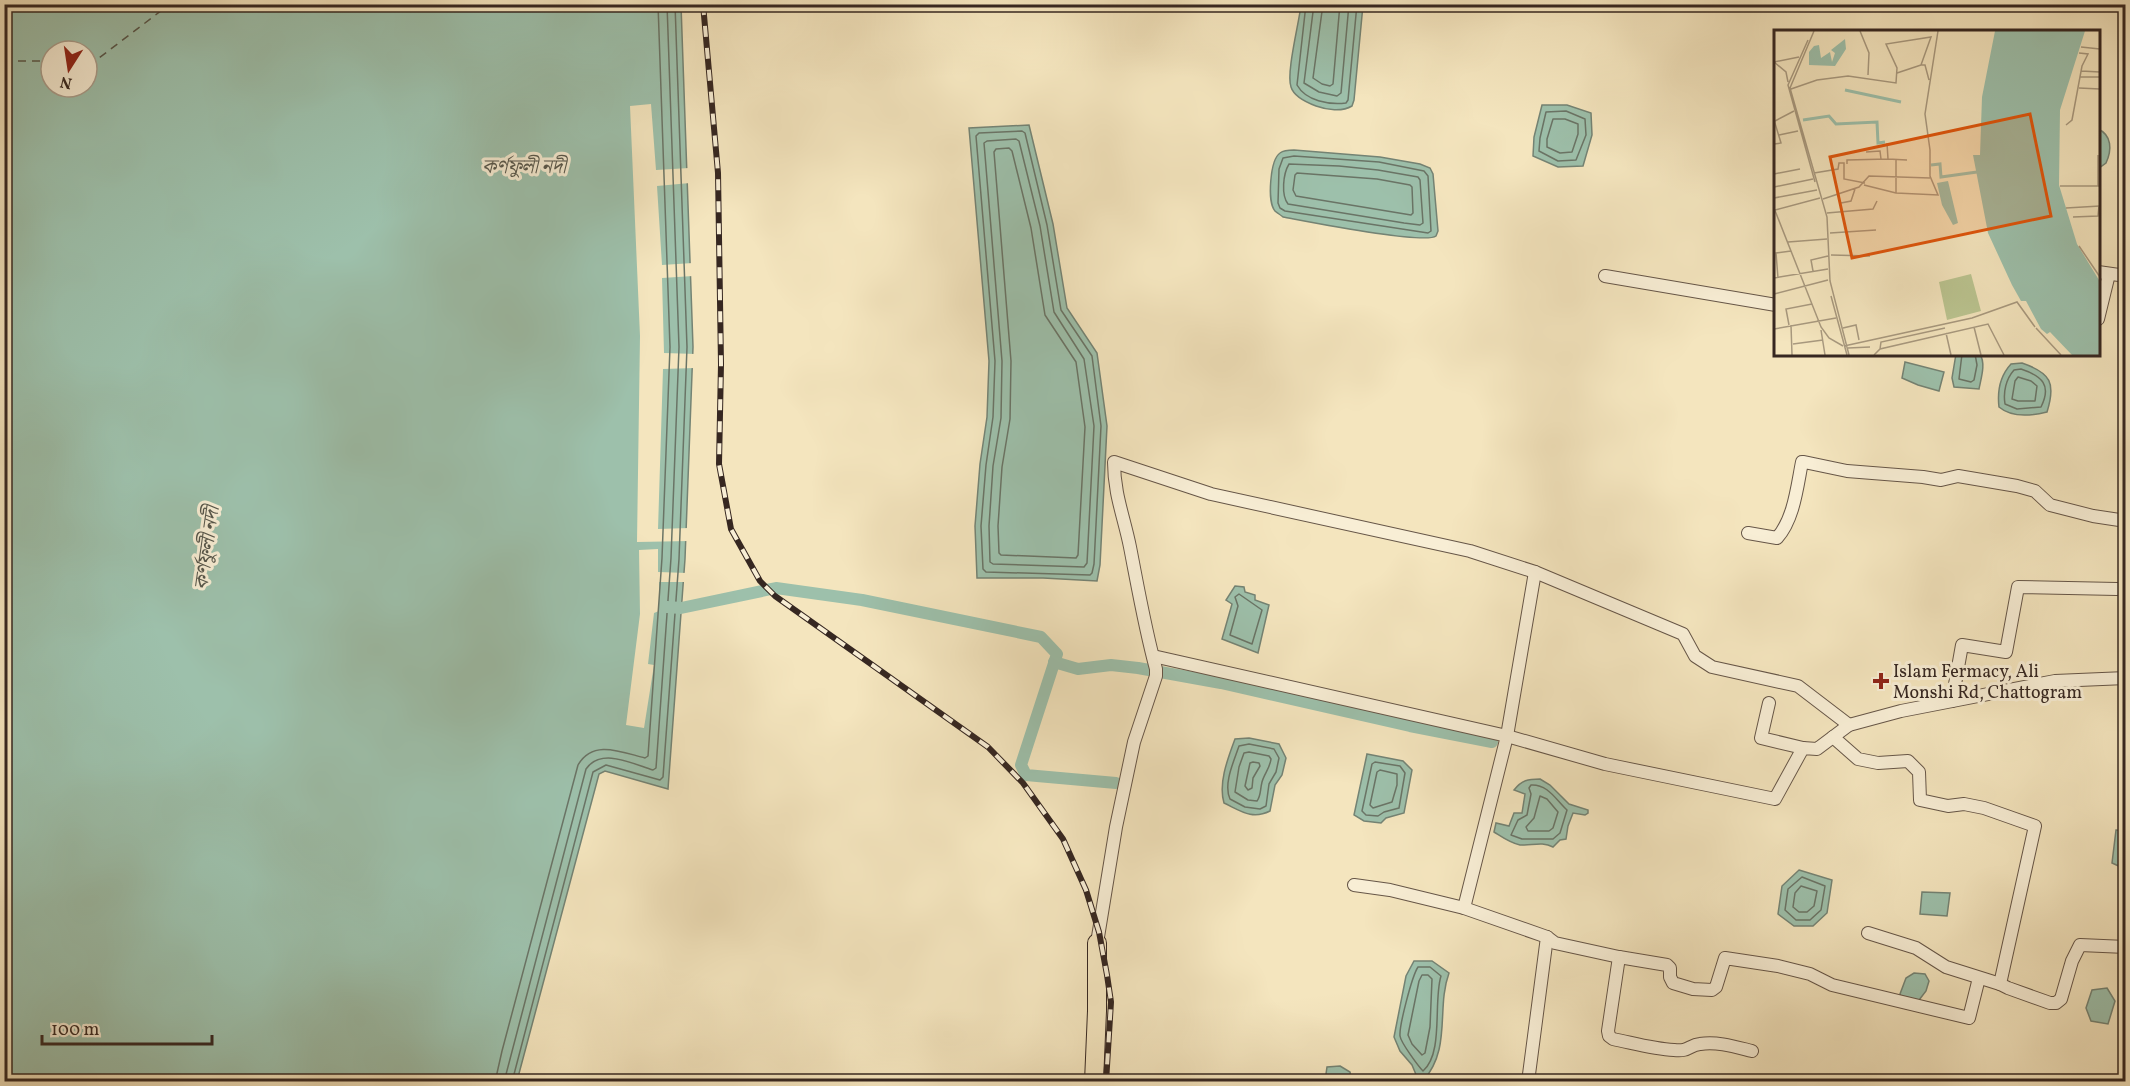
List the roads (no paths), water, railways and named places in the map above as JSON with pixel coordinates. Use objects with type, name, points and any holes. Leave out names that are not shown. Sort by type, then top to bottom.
[{"type":"highway","points":[[1094,1082],[1097,1011],[1096,943]]},
{"type":"street","points":[[2100,304],[2104,273],[2126,276]]},
{"type":"street","points":[[1605,276],[1774,305]]},
{"type":"street","points":[[1096,943],[1116,827],[1134,742],[1156,672],[1130,545],[1119,506],[1114,462],[1211,494],[1470,550],[1535,572],[1683,634],[1695,656],[1712,667],[1798,686],[1849,725]]},
{"type":"street","points":[[1748,533],[1777,538],[1780,535],[1785,528],[1794,500],[1803,462],[1847,471],[1943,480],[1958,476],[2017,486],[2034,491],[2050,505],[2126,521]]},
{"type":"street","points":[[1464,908],[1507,736],[1535,572]]},
{"type":"street","points":[[1952,701],[1962,645],[2006,652],[2018,587],[2117,589]]},
{"type":"street","points":[[1153,656],[1507,736],[1605,764],[1775,800],[1803,748]]},
{"type":"street","points":[[1769,703],[1761,738],[1817,749],[1849,725],[1901,711],[2055,681],[2126,678]]},
{"type":"street","points":[[1833,737],[1858,759],[1878,763],[1908,761],[1919,772],[1920,800],[1948,806],[1964,804],[1984,808],[2035,826],[2000,984]]},
{"type":"street","points":[[1354,885],[1390,890],[1464,908],[1547,937],[1555,943],[1667,965],[1670,968],[1670,978],[1673,983],[1693,989],[1712,990],[1716,987],[1725,958],[1738,959],[1810,974],[1832,985],[1969,1018],[1979,978]]},
{"type":"street","points":[[1868,933],[1916,948],[1946,967],[2049,1003],[2056,1003],[2061,999],[2072,961],[2080,945],[2126,947]]},
{"type":"street","points":[[1528,1082],[1547,937]]},
{"type":"street","points":[[1619,957],[1608,1031],[1612,1039],[1674,1050],[1689,1050],[1702,1043],[1752,1051]]},
{"type":"water","name":"কর্ণফুলী নদী","points":[[5,5],[681,5],[693,347],[685,559],[668,789],[605,771],[599,774],[517,1081],[5,1082]]},
{"type":"water","points":[[1301,5],[1363,5],[1354,100],[1352,106],[1348,108],[1330,109],[1309,103],[1295,94],[1291,87],[1290,71]]},
{"type":"water","points":[[1542,105],[1567,105],[1591,113],[1592,135],[1583,166],[1558,167],[1533,156],[1534,137]]},
{"type":"water","points":[[1029,125],[1053,224],[1067,308],[1097,353],[1107,426],[1100,565],[1097,581],[977,578],[975,526],[980,464],[987,417],[989,361],[969,128]]},
{"type":"water","points":[[2100,130],[2110,143],[2106,163],[2100,167]]},
{"type":"water","points":[[1294,150],[1380,157],[1430,168],[1433,174],[1438,231],[1436,236],[1427,238],[1388,235],[1283,217],[1275,211],[1271,199],[1272,172],[1280,153]]},
{"type":"water","points":[[1956,356],[1981,356],[1983,367],[1979,389],[1954,387],[1952,378]]},
{"type":"water","points":[[1905,362],[1944,372],[1939,391],[1902,378]]},
{"type":"water","points":[[2022,363],[2039,371],[2049,380],[2051,394],[2047,412],[2022,415],[2004,411],[1999,407],[1998,395],[2004,373],[2011,364]]},
{"type":"water","points":[[1235,586],[1244,587],[1245,592],[1255,595],[1255,600],[1269,605],[1258,653],[1222,639],[1232,604],[1226,600]]},
{"type":"water","points":[[1249,738],[1279,744],[1286,758],[1282,775],[1275,785],[1270,811],[1258,815],[1252,815],[1224,803],[1222,795],[1225,771],[1235,739]]},
{"type":"water","points":[[1367,754],[1403,761],[1412,770],[1404,813],[1386,818],[1381,823],[1364,821],[1354,815]]},
{"type":"water","points":[[1540,779],[1550,785],[1569,804],[1588,810],[1585,815],[1573,813],[1566,839],[1560,840],[1553,847],[1541,844],[1520,845],[1494,832],[1496,823],[1509,826],[1514,813],[1522,813],[1525,794],[1514,790],[1526,781]]},
{"type":"water","points":[[2116,830],[2125,831],[2125,866],[2123,868],[2112,863]]},
{"type":"water","points":[[1799,870],[1832,880],[1827,913],[1813,926],[1794,926],[1778,914],[1782,886]]},
{"type":"water","points":[[1922,892],[1950,893],[1947,916],[1920,914]]},
{"type":"water","points":[[1414,961],[1432,961],[1449,973],[1445,987],[1441,1042],[1432,1068],[1423,1081],[1417,1077],[1394,1037],[1406,976]]},
{"type":"water","points":[[1914,973],[1925,974],[1929,981],[1926,991],[1916,1004],[1902,999],[1900,994],[1906,978]]},
{"type":"water","points":[[2107,988],[2115,1001],[2108,1024],[2091,1021],[2086,1008],[2092,990]]},
{"type":"water","points":[[1340,1066],[1350,1072],[1352,1081],[1325,1081],[1327,1067]]},
{"type":"waterway","points":[[667,607],[681,608],[776,588],[862,600],[1041,637],[1057,654],[1021,765],[1026,775],[1116,783]]},
{"type":"waterway","points":[[1054,662],[1078,669],[1111,665],[1138,668],[1221,683],[1410,726],[1492,742]]},
{"type":"railway","points":[[703,4],[718,173],[721,364],[719,464],[731,529],[760,581],[775,596],[988,747],[1023,783],[1063,839],[1086,890],[1099,932],[1107,975],[1111,1002],[1106,1082]]},
{"type":"place","name":"Islam Fermacy, Ali Monshi Rd, Chattogram","points":[[1881,681]]}]
